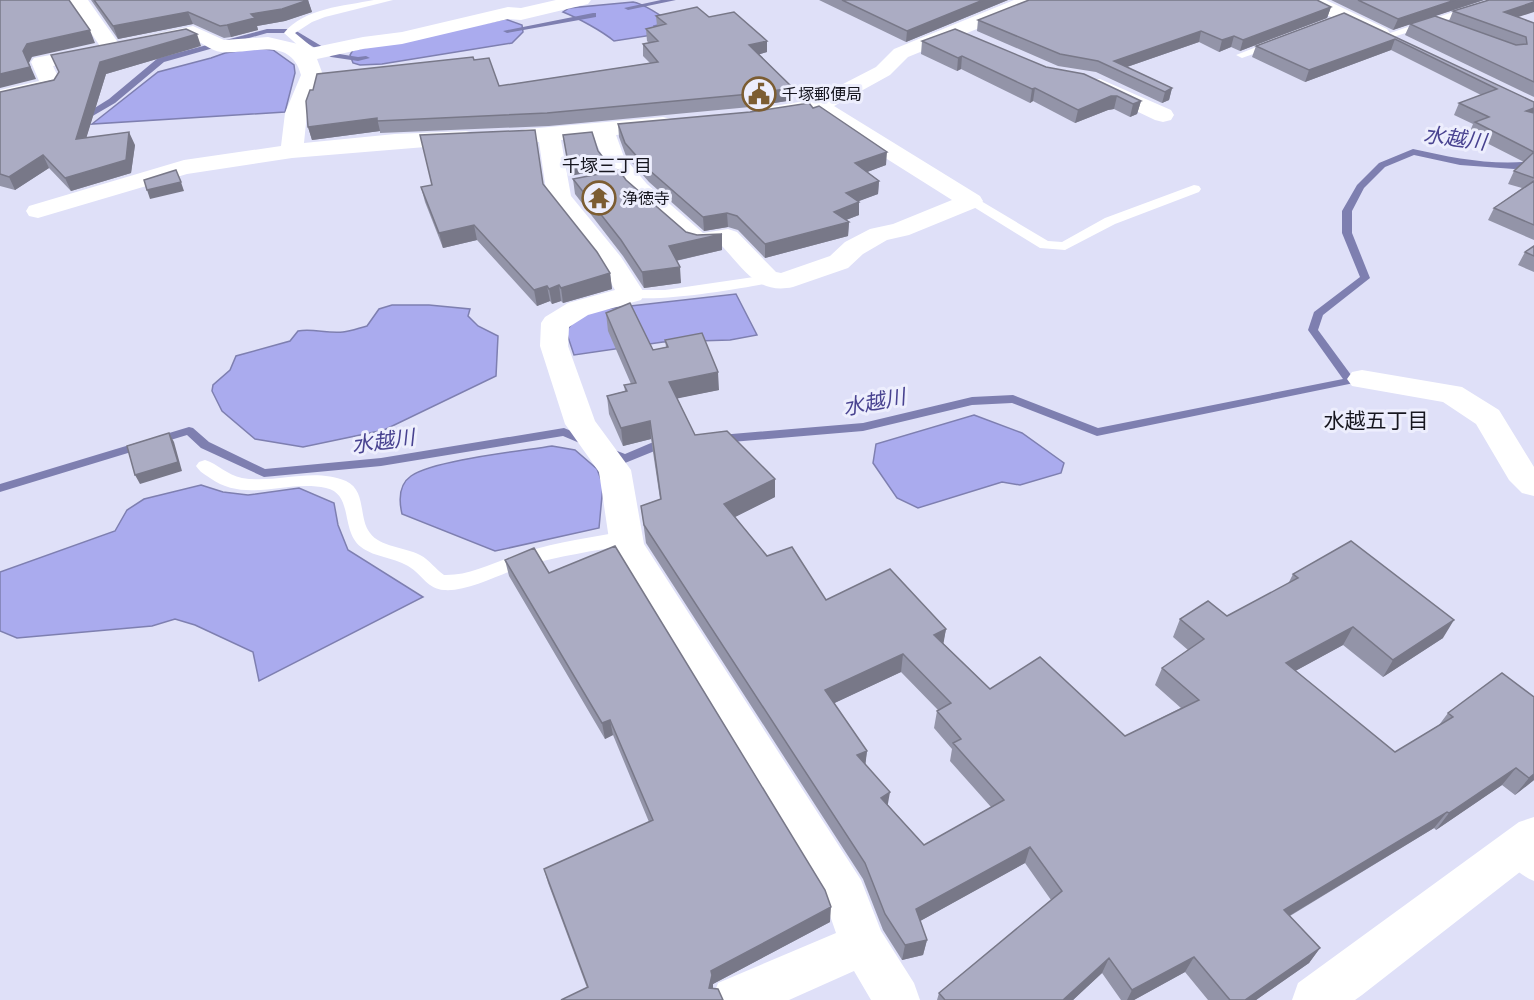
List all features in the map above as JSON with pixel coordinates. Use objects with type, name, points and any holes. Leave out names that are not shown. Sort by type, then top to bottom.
[{"type":"street","points":[[78,0],[112,48]]},
{"type":"street","points":[[0,97],[51,85],[41,62],[193,32],[221,46],[268,43],[309,55],[363,43],[402,38],[508,13],[521,14],[581,0]]},
{"type":"street","points":[[750,116],[818,106],[883,71],[901,53],[1031,0]]},
{"type":"street","points":[[1329,10],[1407,46]]},
{"type":"street","points":[[956,32],[977,41]]},
{"type":"street","points":[[292,151],[296,112],[312,75],[307,59],[309,55]]},
{"type":"street","points":[[1087,79],[1163,116]]},
{"type":"street","points":[[818,106],[971,201]]},
{"type":"street","points":[[38,212],[184,167],[292,151],[395,141],[549,135],[682,122]]},
{"type":"street","points":[[603,130],[613,158],[592,181],[560,196],[612,263],[631,294],[578,309],[555,323],[554,346],[580,424],[615,470],[627,546],[737,719],[845,896],[862,944],[897,1000]]},
{"type":"street","points":[[549,135],[592,181],[638,189],[697,241],[728,237],[768,279],[783,281],[839,262],[854,248],[879,234],[900,230],[971,201]]},
{"type":"street","points":[[1362,379],[1450,394],[1488,417],[1520,472],[1534,486]]},
{"type":"street","points":[[1315,1000],[1528,852]]},
{"type":"street","points":[[735,1000],[862,944]]},
{"type":"lane","points":[[309,55],[289,33],[293,28],[316,17],[387,0]]},
{"type":"lane","points":[[1386,36],[1488,4]]},
{"type":"lane","points":[[1432,22],[1453,29]]},
{"type":"lane","points":[[1242,55],[1283,39]]},
{"type":"lane","points":[[971,201],[1045,245],[1065,246],[1110,221],[1194,189]]},
{"type":"lane","points":[[631,294],[645,296],[665,294],[768,279]]},
{"type":"lane","points":[[205,466],[216,476],[251,486],[320,481],[342,486],[352,501],[356,529],[365,540],[378,548],[415,560],[429,575],[442,583],[464,580],[532,557],[626,538]]},
{"type":"water","points":[[633,2],[647,7],[670,22],[654,26],[659,34],[614,41],[590,25],[563,12],[569,8]]},
{"type":"water","points":[[505,19],[522,25],[523,32],[512,43],[382,64],[360,65],[353,63],[350,55],[353,50]]},
{"type":"water","points":[[256,48],[273,50],[294,65],[295,73],[285,112],[92,124],[158,72],[225,53]]},
{"type":"water","points":[[736,294],[757,335],[730,340],[663,342],[574,355],[566,331],[575,320],[595,310]]},
{"type":"water","points":[[392,305],[429,305],[470,309],[468,316],[478,326],[498,336],[496,376],[384,430],[303,447],[255,439],[222,411],[212,391],[213,385],[230,370],[236,356],[290,341],[298,331],[343,332],[367,326],[379,309]]},
{"type":"water","points":[[974,415],[1022,433],[1064,463],[1061,473],[1020,485],[1002,482],[918,508],[897,498],[873,463],[876,444]]},
{"type":"water","points":[[552,446],[575,450],[597,469],[603,485],[599,528],[495,551],[402,514],[400,499],[404,484],[411,476],[422,470],[500,453]]},
{"type":"water","points":[[201,485],[223,492],[248,495],[299,488],[334,503],[338,525],[348,550],[423,597],[259,681],[253,652],[195,625],[175,619],[152,626],[17,638],[0,631],[0,572],[115,531],[127,510],[144,499]]},
{"type":"building","points":[[0,0],[69,0],[90,30],[27,44],[23,51],[30,67],[0,74]]},
{"type":"building","points":[[94,0],[308,0],[282,9],[251,14],[255,18],[220,26],[188,12],[113,26]]},
{"type":"building","points":[[842,0],[983,0],[907,31]]},
{"type":"building","points":[[1029,0],[1317,0],[1331,7],[1243,40],[1234,36],[1222,40],[1201,31],[1114,61],[1172,88],[1165,92],[1098,61],[1060,54],[978,20]]},
{"type":"building","points":[[1358,0],[1455,0],[1398,19]]},
{"type":"building","points":[[1489,0],[1534,0],[1534,2],[1504,12],[1534,23],[1534,82],[1410,24],[1435,16],[1516,45],[1527,44],[1526,37],[1453,11]]},
{"type":"building","points":[[697,7],[709,17],[734,12],[767,41],[749,45],[793,88],[547,113],[377,121],[377,118],[308,127],[306,101],[310,90],[313,90],[317,74],[473,57],[474,60],[489,58],[499,86],[658,62],[643,44],[658,41],[646,29],[666,24],[656,16]]},
{"type":"building","points":[[1344,13],[1534,102],[1534,108],[1526,111],[1534,113],[1534,152],[1475,122],[1489,117],[1459,103],[1497,89],[1395,39],[1309,70],[1256,46]]},
{"type":"building","points":[[186,29],[197,34],[100,62],[76,139],[129,132],[126,160],[65,178],[43,155],[9,177],[0,174],[0,92],[54,80],[59,72],[51,55]]},
{"type":"building","points":[[955,29],[1046,67],[1084,74],[1141,101],[1133,104],[1117,96],[1111,96],[1078,110],[1035,88],[1032,89],[962,56],[958,58],[922,41]]},
{"type":"building","points":[[809,103],[813,108],[819,106],[887,152],[855,163],[879,181],[846,193],[859,202],[834,212],[849,222],[765,244],[737,216],[727,213],[703,217],[648,169],[625,143],[618,124],[750,112]]},
{"type":"building","points":[[535,130],[543,184],[597,252],[610,273],[561,288],[559,285],[549,289],[547,286],[534,290],[474,225],[439,233],[421,187],[432,185],[420,135]]},
{"type":"building","points":[[592,132],[598,151],[606,161],[569,168],[563,135]]},
{"type":"building","points":[[1534,152],[1534,178],[1514,171]]},
{"type":"building","points":[[176,170],[181,182],[147,190],[144,180]]},
{"type":"building","points":[[619,170],[626,180],[686,232],[697,235],[722,234],[669,246],[680,267],[642,272],[621,240],[573,179]]},
{"type":"building","points":[[1534,181],[1534,225],[1494,208]]},
{"type":"building","points":[[1534,246],[1534,256],[1525,252]]},
{"type":"building","points":[[630,303],[653,350],[668,347],[665,340],[702,333],[718,372],[669,382],[695,435],[727,431],[775,479],[724,504],[767,556],[792,547],[826,600],[890,569],[946,629],[934,635],[990,689],[1040,657],[1125,736],[1199,700],[1162,668],[1204,639],[1180,619],[1208,601],[1227,616],[1298,578],[1293,574],[1351,541],[1454,620],[1393,660],[1353,627],[1286,663],[1395,752],[1453,717],[1448,713],[1502,673],[1534,697],[1534,774],[1529,778],[1516,768],[1449,813],[1447,812],[1284,910],[1320,948],[1245,1000],[1230,1000],[1194,957],[1132,990],[1109,958],[1063,1000],[945,1000],[939,993],[1062,891],[1030,847],[916,909],[927,940],[905,945],[885,914],[865,863],[644,525],[641,506],[661,499],[650,421],[621,428],[607,396],[627,391],[624,385],[636,383],[606,313]],"holes":[[[903,654],[951,703],[937,711],[961,739],[953,743],[1004,800],[924,845],[881,798],[890,792],[857,755],[867,751],[825,690]]]},
{"type":"building","points":[[169,433],[178,462],[135,475],[127,446]]},
{"type":"building","points":[[615,546],[825,890],[831,907],[711,971],[709,988],[718,989],[723,1000],[561,1000],[588,987],[544,869],[653,820],[610,720],[602,723],[505,560],[534,548],[549,573]]},
{"type":"waterway","points":[[628,8],[673,0]]},
{"type":"waterway","points":[[507,31],[593,15]]},
{"type":"waterway","points":[[81,119],[112,101],[161,60],[267,31],[290,31],[331,55],[366,58]]},
{"type":"waterway","name":"水越川","points":[[720,439],[863,427],[972,401],[1013,399],[1097,432],[1350,381],[1313,330],[1318,314],[1365,278],[1347,233],[1347,211],[1360,187],[1382,165],[1413,152],[1460,162],[1514,166],[1534,164]]},
{"type":"waterway","name":"水越川","points":[[0,488],[189,431],[205,445],[264,473],[381,462],[564,432],[589,443]]},
{"type":"waterway","name":"水越川","points":[[607,451],[625,459],[655,446],[667,445]]},
{"type":"place","name":"千塚郵便局","points":[[759,94]]},
{"type":"place","name":"浄徳寺","points":[[599,198]]},
{"type":"district","name":"千塚三丁目","points":[[607,166]]},
{"type":"district","name":"水越五丁目","points":[[1376,420]]}]
